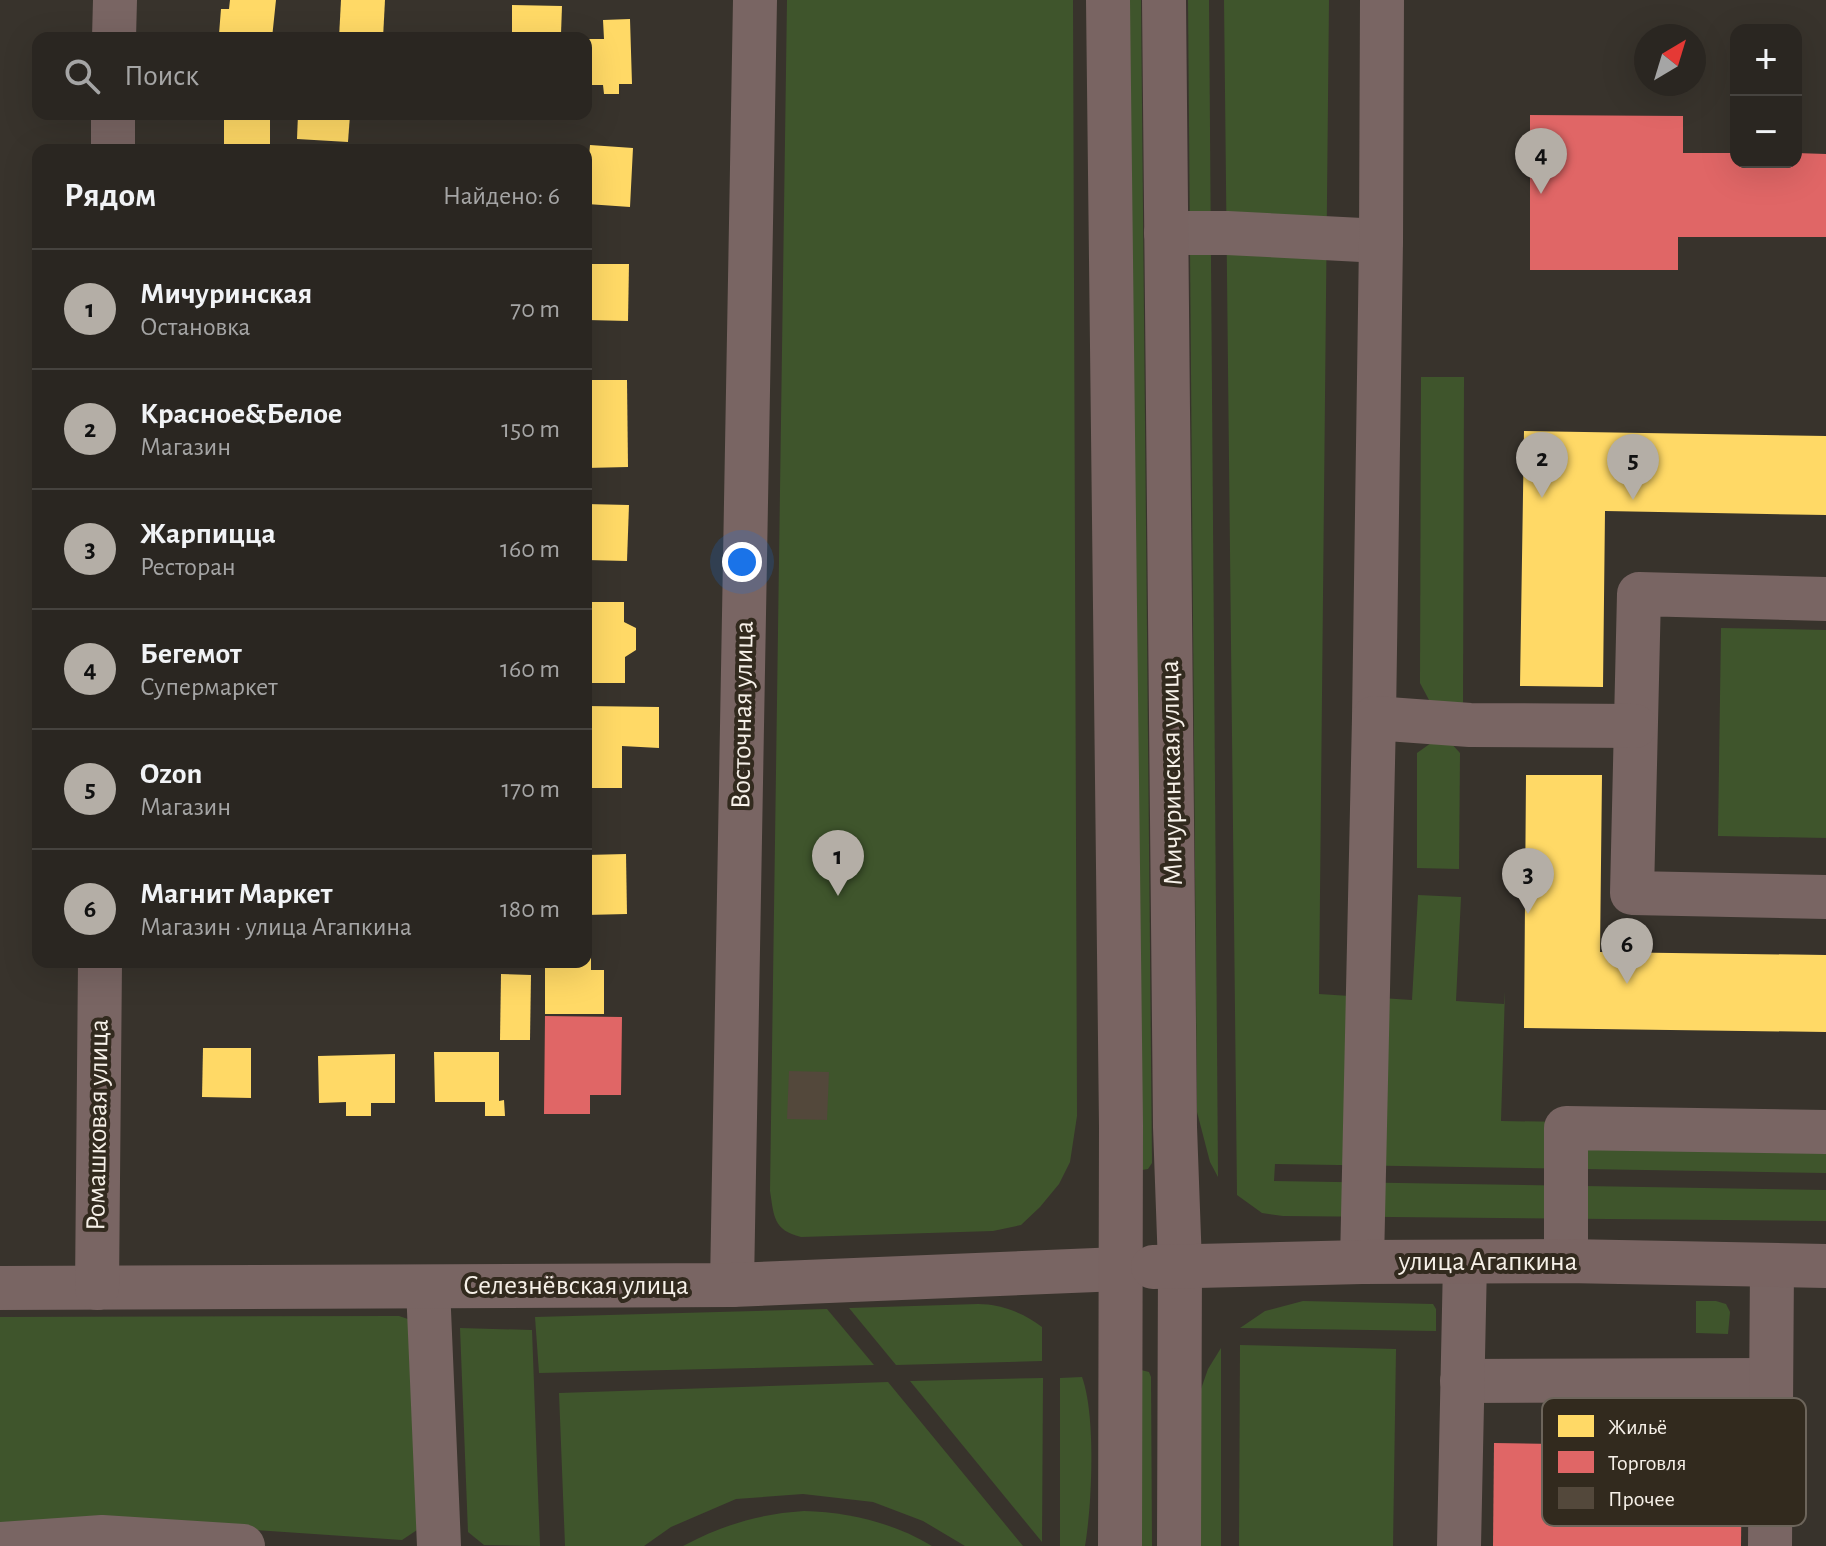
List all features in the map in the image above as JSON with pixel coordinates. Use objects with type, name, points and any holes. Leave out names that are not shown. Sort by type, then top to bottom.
[{"type":"main road","name":"Мичуринская улица","points":[[1108,0],[1150,1267],[1179,1546]]},
{"type":"main road","name":"Мичуринская улица","points":[[1120,1546],[1150,1267],[1175,1127],[1164,0]]},
{"type":"main road","name":"улица Агапкина","points":[[1150,1267],[1566,1261],[1826,1266]]},
{"type":"street","points":[[114,32],[115,0]]},
{"type":"street","name":"Восточная улица","points":[[732,1285],[755,0]]},
{"type":"street","points":[[1362,1262],[1374,718],[1382,0]]},
{"type":"street","points":[[113,120],[113,144]]},
{"type":"street","points":[[1166,233],[1381,241]]},
{"type":"street","points":[[1826,599],[1639,594],[1632,893],[1826,897]]},
{"type":"street","points":[[1374,718],[1470,725],[1635,726]]},
{"type":"street","name":"Ромашковая улица","points":[[97,1288],[100,968]]},
{"type":"street","points":[[1566,1261],[1566,1128],[1826,1132]]},
{"type":"street","points":[[1459,1546],[1465,1262]]},
{"type":"street","points":[[1771,1398],[1772,1266]]},
{"type":"street","name":"Селезнёвская улица","points":[[0,1288],[732,1285],[1150,1267]]},
{"type":"street","points":[[428,1287],[439,1546]]},
{"type":"street","points":[[1462,1381],[1771,1380]]},
{"type":"street","points":[[1770,1526],[1770,1546]]},
{"type":"street","points":[[0,1544],[102,1537],[243,1546]]},
{"type":"green space","points":[[787,0],[1073,0],[1077,1116],[1070,1162],[1059,1184],[1021,1225],[993,1231],[801,1237],[785,1230],[776,1221],[770,1191]]},
{"type":"green space","points":[[1125,0],[1141,0],[1152,1163],[1148,1169],[1142,1170]]},
{"type":"green space","points":[[1188,0],[1209,0],[1218,1177],[1210,1162],[1197,1112]]},
{"type":"green space","points":[[1224,0],[1329,0],[1319,994],[1412,1000],[1418,895],[1461,897],[1456,1001],[1504,1004],[1505,991],[1501,1121],[1826,1126],[1826,1173],[1275,1164],[1274,1181],[1826,1190],[1826,1221],[1283,1216],[1262,1213],[1237,1195]]},
{"type":"green space","points":[[1421,377],[1464,377],[1463,706],[1446,706],[1429,700],[1420,683]]},
{"type":"green space","points":[[1721,628],[1826,630],[1826,838],[1718,836]]},
{"type":"green space","points":[[1449,741],[1460,753],[1459,869],[1417,868],[1417,753],[1431,743]]},
{"type":"green space","points":[[1303,1301],[1433,1304],[1436,1309],[1436,1331],[1240,1328],[1265,1311]]},
{"type":"green space","points":[[1696,1301],[1726,1304],[1730,1312],[1728,1334],[1696,1333]]},
{"type":"green space","points":[[978,1304],[1012,1310],[1042,1327],[1042,1361],[896,1365],[849,1308]]},
{"type":"green space","points":[[827,1309],[874,1365],[539,1373],[535,1317]]},
{"type":"green space","points":[[399,1316],[408,1319],[417,1530],[402,1540],[255,1530],[0,1529],[0,1317]]},
{"type":"green space","points":[[460,1328],[532,1330],[540,1546],[484,1545],[468,1532]]},
{"type":"green space","points":[[1240,1345],[1396,1349],[1393,1546],[1239,1546]]},
{"type":"green space","points":[[1221,1348],[1221,1546],[1199,1546],[1201,1389],[1208,1369]]},
{"type":"green space","points":[[1141,1370],[1149,1372],[1151,1377],[1152,1546],[1135,1546]]},
{"type":"green space","points":[[1082,1377],[1091,1436],[1091,1485],[1085,1546],[1060,1546],[1060,1378]]},
{"type":"green space","points":[[1043,1378],[1042,1542],[910,1381]]},
{"type":"green space","points":[[888,1382],[1023,1546],[965,1546],[923,1521],[873,1502],[803,1494],[736,1499],[671,1527],[644,1546],[565,1546],[559,1393]]},
{"type":"green space","points":[[804,1511],[871,1520],[932,1546],[683,1546],[741,1522]]},
{"type":"building: Жильё","points":[[230,0],[276,0],[273,32],[219,32],[221,9],[229,9]]},
{"type":"building: Жильё","points":[[341,0],[385,0],[383,32],[339,32]]},
{"type":"building: Жильё","points":[[512,5],[562,6],[561,32],[512,32]]},
{"type":"building: Жильё","points":[[630,19],[632,84],[619,84],[619,94],[604,94],[603,85],[592,85],[592,39],[604,39],[603,20]]},
{"type":"building: Жильё","points":[[224,120],[270,120],[270,144],[224,144]]},
{"type":"building: Жильё","points":[[298,120],[350,120],[348,142],[297,139]]},
{"type":"building: Жильё","points":[[592,145],[633,148],[630,207],[592,204]]},
{"type":"building: Жильё","points":[[592,264],[629,264],[628,321],[592,320]]},
{"type":"building: Жильё","points":[[592,380],[627,380],[628,467],[592,468]]},
{"type":"building: Жильё","points":[[1524,431],[1826,436],[1826,515],[1605,511],[1603,687],[1520,686]]},
{"type":"building: Жильё","points":[[592,504],[629,505],[627,561],[592,560]]},
{"type":"building: Жильё","points":[[592,602],[624,602],[624,622],[636,628],[636,650],[625,657],[625,683],[592,683]]},
{"type":"building: Жильё","points":[[592,706],[659,707],[659,748],[622,746],[622,788],[592,788]]},
{"type":"building: Жильё","points":[[1526,775],[1602,775],[1600,952],[1826,955],[1826,1032],[1524,1028]]},
{"type":"building: Жильё","points":[[626,854],[627,914],[592,915],[592,855]]},
{"type":"building: Жильё","points":[[545,968],[604,970],[604,1014],[545,1014]]},
{"type":"building: Жильё","points":[[501,974],[531,975],[530,1040],[500,1040]]},
{"type":"building: Жильё","points":[[203,1048],[251,1048],[251,1098],[202,1097]]},
{"type":"building: Жильё","points":[[434,1052],[499,1052],[499,1101],[504,1100],[505,1116],[485,1116],[485,1102],[435,1102]]},
{"type":"building: Жильё","points":[[395,1054],[395,1103],[371,1103],[371,1116],[346,1116],[346,1102],[319,1103],[318,1056]]},
{"type":"building: Торговля","points":[[1530,115],[1683,116],[1683,153],[1730,153],[1730,168],[1802,168],[1802,153],[1826,154],[1826,237],[1678,237],[1678,270],[1530,270]]},
{"type":"building: Торговля","points":[[545,1016],[622,1017],[621,1095],[590,1095],[590,1114],[544,1114]]},
{"type":"building: Торговля","points":[[1494,1443],[1542,1444],[1542,1526],[1741,1526],[1741,1546],[1493,1546]]},
{"type":"building: Прочее","points":[[789,1071],[829,1072],[827,1120],[787,1119]]},
{"type":"place","name":"Бегемот","points":[[1541,194]]},
{"type":"place","name":"Красное&Белое","points":[[1542,498]]},
{"type":"place","name":"Ozon","points":[[1633,500]]},
{"type":"place","name":"Мичуринская","points":[[838,896]]},
{"type":"place","name":"Жарпицца","points":[[1528,914]]},
{"type":"place","name":"Магнит Маркет","points":[[1627,984]]}]
